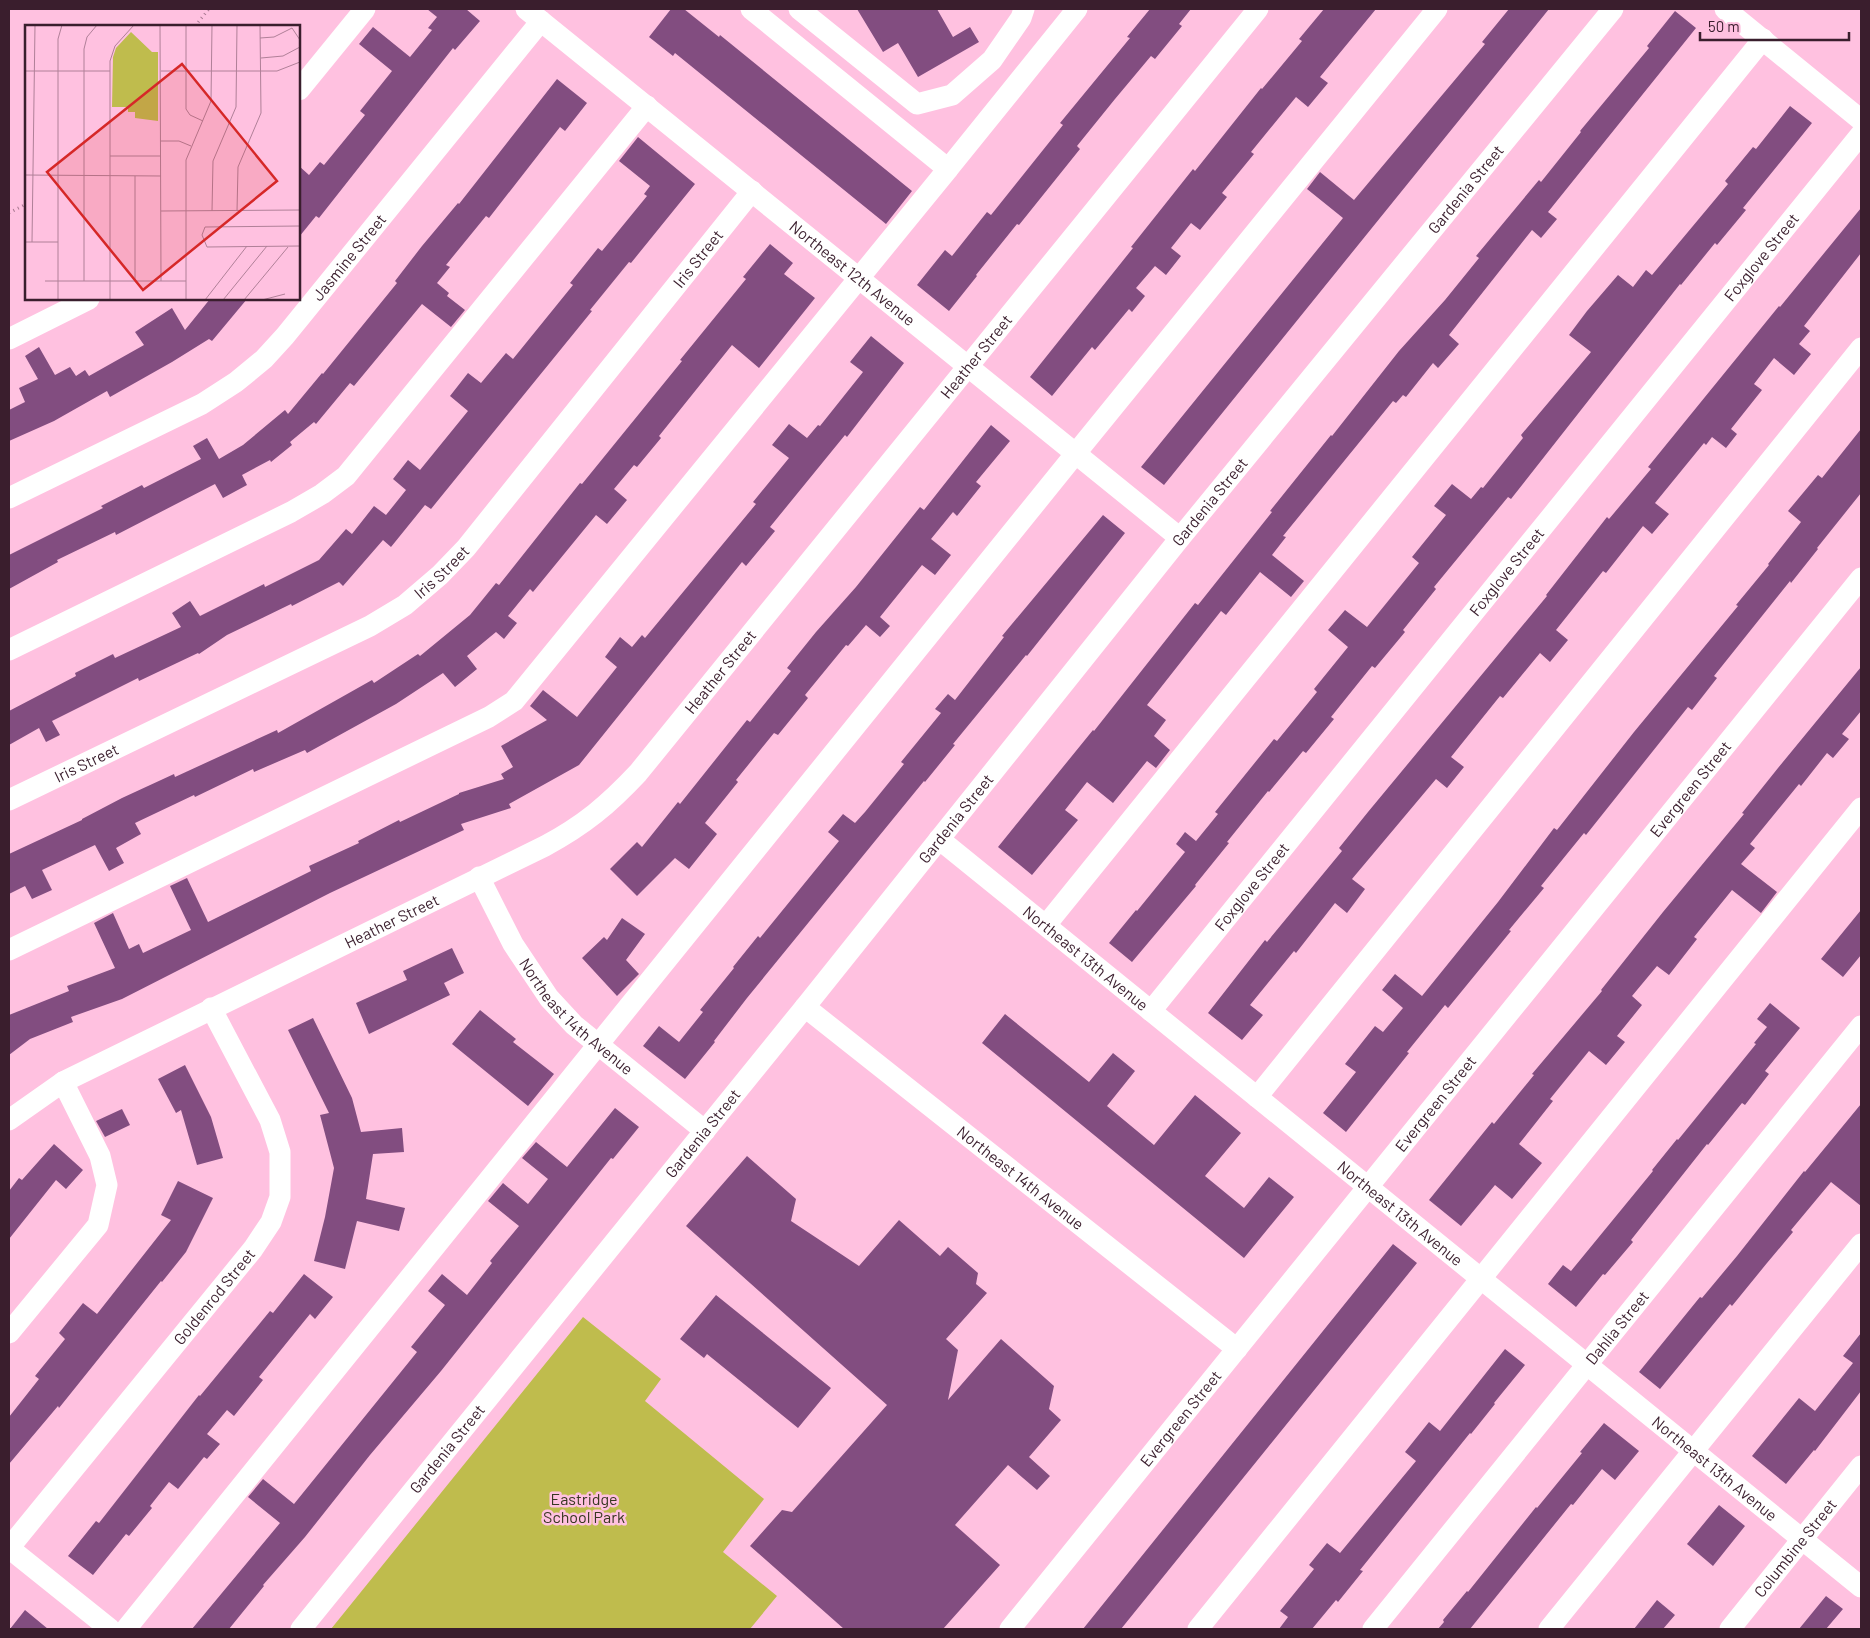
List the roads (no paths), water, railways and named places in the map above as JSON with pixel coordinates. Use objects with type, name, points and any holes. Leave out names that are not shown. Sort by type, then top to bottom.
[{"type":"street","points":[[300,89],[366,9]]},
{"type":"street","points":[[751,9],[948,169]]},
{"type":"street","points":[[799,9],[917,104],[952,95],[992,60],[1021,18],[1024,9]]},
{"type":"street","points":[[9,950],[489,717],[514,700],[1077,9]]},
{"type":"street","name":"Heather Street","points":[[9,1120],[34,1100],[62,1082],[565,835],[590,819],[616,797],[1258,9]]},
{"type":"street","points":[[126,1629],[1437,9]]},
{"type":"street","name":"Gardenia Street","points":[[301,1629],[805,1007],[1180,538],[1613,9]]},
{"type":"street","points":[[1725,9],[1861,120]]},
{"type":"street","name":"Northeast 12th Avenue","points":[[534,15],[1180,538]]},
{"type":"street","name":"Jasmine Street","points":[[9,498],[202,404],[236,382],[264,359],[291,329],[534,15]]},
{"type":"street","points":[[1046,925],[1763,39]]},
{"type":"street","points":[[9,650],[291,512],[322,494],[346,476],[647,106]]},
{"type":"street","name":"Foxglove Street","points":[[1151,1011],[1861,134]]},
{"type":"street","name":"Iris Street","points":[[9,800],[370,626],[405,605],[440,575],[466,548],[752,192]]},
{"type":"street","points":[[9,339],[88,300]]},
{"type":"street","points":[[1257,1097],[1861,348]]},
{"type":"street","name":"Evergreen Street","points":[[1010,1629],[1861,578]]},
{"type":"street","points":[[1198,1629],[1861,808]]},
{"type":"street","name":"Northeast 13th Avenue","points":[[940,839],[1861,1587]]},
{"type":"street","name":"Northeast 14th Avenue","points":[[479,877],[513,944],[549,998],[574,1025],[705,1131]]},
{"type":"street","name":"Northeast 14th Avenue","points":[[805,1007],[1237,1349]]},
{"type":"street","name":"Goldenrod Street","points":[[9,1548],[253,1249],[271,1222],[280,1197],[280,1152],[270,1120],[211,1008]]},
{"type":"street","name":"Dahlia Street","points":[[1373,1629],[1861,1026]]},
{"type":"street","points":[[9,1332],[98,1225],[107,1185],[100,1156],[62,1082]]},
{"type":"street","points":[[1549,1629],[1861,1244]]},
{"type":"street","name":"Columbine Street","points":[[1730,1629],[1861,1466]]},
{"type":"street","points":[[9,1548],[110,1629]]},
{"type":"park label","name":"Eastridge School Park","points":[[584,1508]]}]
